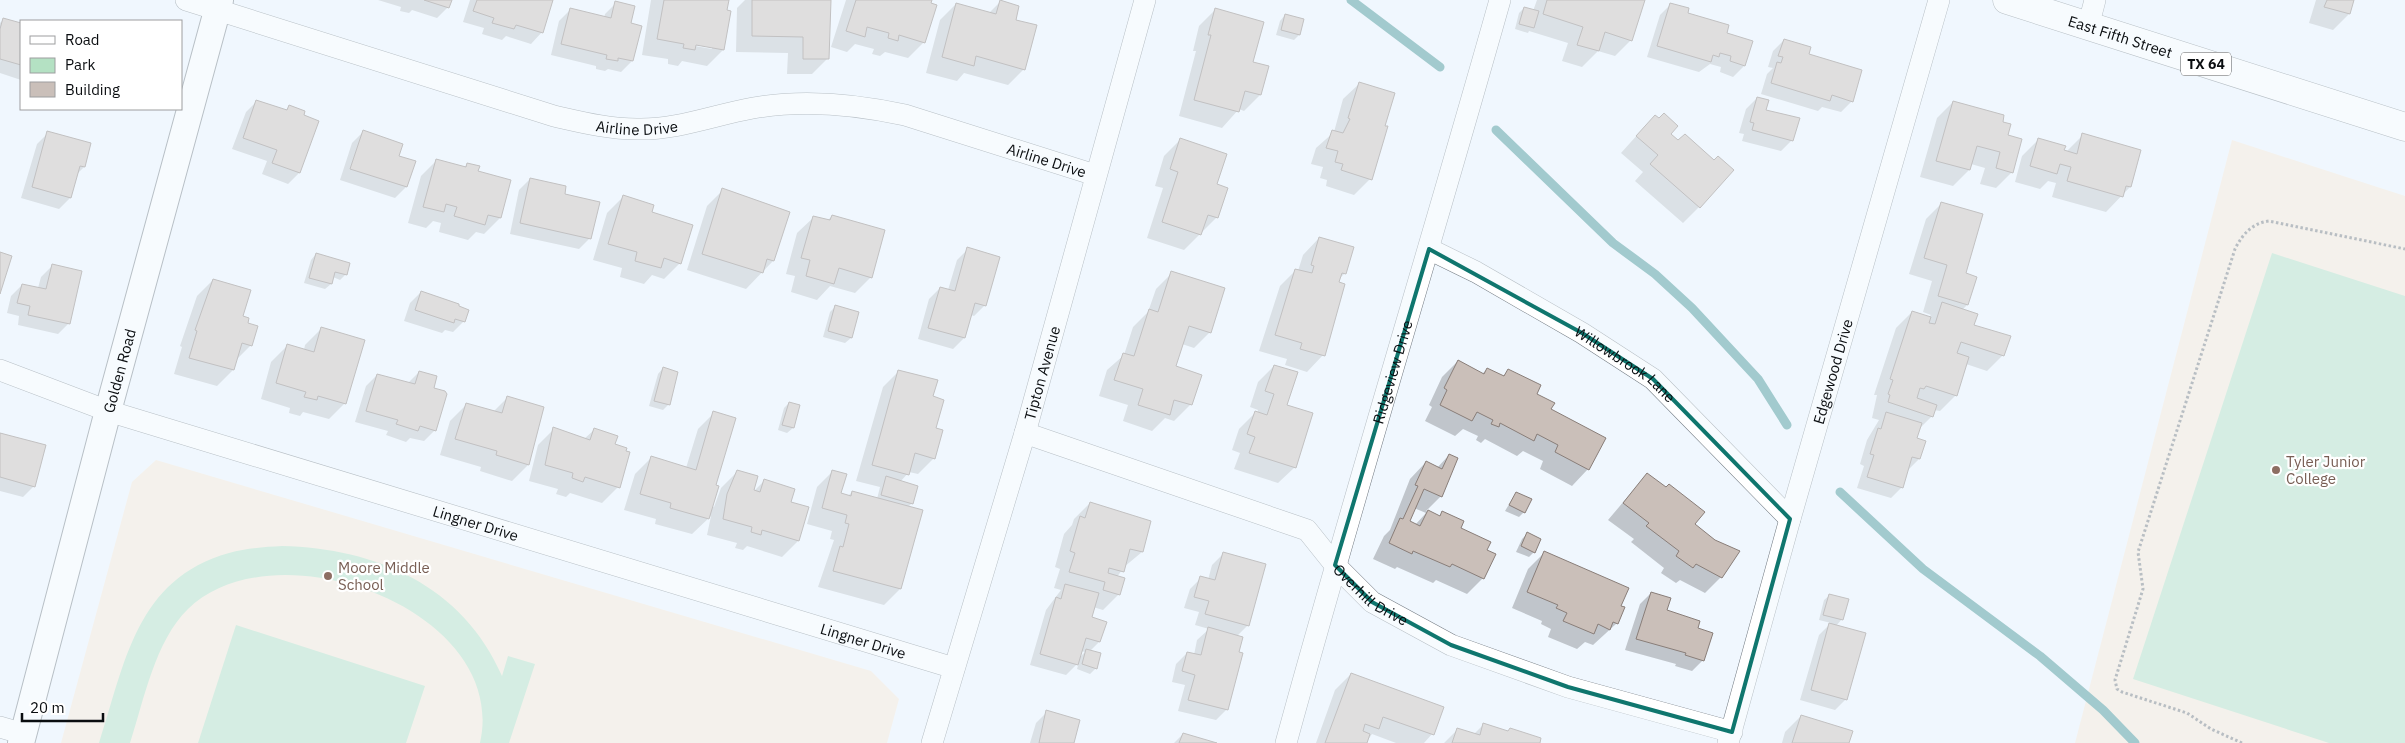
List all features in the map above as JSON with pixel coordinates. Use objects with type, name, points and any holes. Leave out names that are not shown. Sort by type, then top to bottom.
[{"type":"main road","name":"East Fifth Street","points":[[2007,0],[2405,126]]},
{"type":"street","name":"Airline Drive","points":[[186,0],[218,4],[554,116],[598,126],[637,129],[675,127],[754,108],[816,103],[905,114],[1095,175]]},
{"type":"street","name":"Tipton Avenue","points":[[932,743],[1025,433],[1095,175],[1146,0]]},
{"type":"street","name":"Ridgeview Drive","points":[[1286,743],[1335,565],[1429,249],[1500,0]]},
{"type":"street","name":"Edgewood Drive","points":[[1730,738],[1790,519],[1940,0]]},
{"type":"street","points":[[2088,27],[2095,0]]},
{"type":"street","name":"Golden Road","points":[[15,734],[108,411],[218,4]]},
{"type":"street","name":"Willowbrook Lane","points":[[1429,249],[1476,272],[1582,333],[1653,379],[1790,519]]},
{"type":"street","name":"Lingner Drive","points":[[0,370],[108,411],[954,668]]},
{"type":"street","name":"Overhill Drive","points":[[1025,433],[1307,530],[1335,565],[1372,602],[1452,644],[1568,687],[1730,738]]},
{"type":"path","points":[[2242,743],[2210,729],[2186,714],[2122,692],[2118,690],[2115,680],[2144,589],[2138,552],[2235,249],[2245,232],[2262,222],[2268,221],[2405,249]]},
{"type":"highlighted area","points":[[1429,249],[1582,333],[1653,379],[1790,519],[1732,732],[1568,687],[1451,645],[1372,602],[1335,565]]},
{"type":"shaded area","name":"Tyler Junior College","points":[[2232,140],[2405,196],[2405,743],[2075,743]]},
{"type":"shaded area","name":"Moore Middle School","points":[[156,460],[871,671],[899,699],[887,743],[61,743],[132,482]]},
{"type":"green space","name":"Tyler Junior College","points":[[2272,253],[2405,296],[2405,743],[2329,743],[2133,679]]},
{"type":"green space","points":[[262,547],[317,548],[351,554],[383,564],[413,578],[440,596],[464,618],[485,645],[502,676],[508,656],[535,664],[509,743],[480,743],[480,696],[459,654],[424,620],[378,594],[327,579],[275,575],[227,585],[188,609],[167,637],[159,654],[130,743],[99,743],[117,683],[139,628],[154,603],[173,582],[198,565],[229,553]]},
{"type":"green space","points":[[236,625],[425,686],[406,743],[198,743]]},
{"type":"building","points":[[424,0],[452,0],[449,8]]},
{"type":"building","points":[[477,0],[553,0],[543,33],[516,25],[514,29],[492,23],[494,18],[473,11]]},
{"type":"building","points":[[664,0],[729,0],[727,10],[731,11],[724,50],[696,45],[695,50],[683,48],[684,44],[657,39]]},
{"type":"building","points":[[752,0],[831,0],[829,59],[803,59],[803,37],[752,36]]},
{"type":"building","points":[[856,0],[932,0],[931,3],[937,5],[925,43],[899,35],[898,41],[888,38],[889,33],[867,27],[865,37],[846,31]]},
{"type":"building","points":[[1000,0],[1019,6],[1016,20],[1037,25],[1025,70],[976,56],[974,66],[942,57],[956,3],[996,14]]},
{"type":"building","points":[[1547,0],[1645,0],[1632,41],[1605,32],[1599,51],[1577,45],[1583,27],[1543,14]]},
{"type":"building","points":[[2327,0],[2354,0],[2350,14],[2324,7]]},
{"type":"building","points":[[615,1],[635,6],[631,23],[642,26],[633,61],[618,58],[618,61],[606,59],[607,55],[561,44],[570,8],[611,18]]},
{"type":"building","points":[[1670,3],[1689,8],[1688,13],[1729,25],[1727,33],[1753,41],[1745,66],[1730,61],[1731,56],[1720,53],[1719,57],[1713,55],[1711,62],[1657,46]]},
{"type":"building","points":[[1524,7],[1539,11],[1534,28],[1519,24]]},
{"type":"building","points":[[1215,8],[1264,22],[1253,62],[1269,66],[1261,95],[1245,91],[1239,112],[1194,100],[1211,35],[1208,35]]},
{"type":"building","points":[[1285,14],[1304,19],[1300,35],[1281,30]]},
{"type":"building","points":[[3,18],[20,23],[20,65],[0,59],[0,29]]},
{"type":"building","points":[[1784,39],[1811,47],[1809,54],[1862,70],[1853,102],[1832,95],[1830,101],[1771,83],[1777,62],[1781,63],[1783,57],[1778,56]]},
{"type":"building","points":[[1359,82],[1395,93],[1385,126],[1388,126],[1372,180],[1341,170],[1343,164],[1335,162],[1338,151],[1326,148],[1332,130],[1343,133],[1350,119],[1348,118]]},
{"type":"building","points":[[1757,97],[1769,100],[1766,110],[1800,118],[1793,141],[1752,130],[1754,123],[1750,122]]},
{"type":"building","points":[[256,100],[287,110],[289,105],[305,111],[304,115],[319,121],[300,173],[272,163],[277,150],[243,138]]},
{"type":"building","points":[[1953,101],[2004,115],[2003,122],[2011,124],[2008,135],[2022,139],[2013,173],[1996,168],[2000,152],[1977,146],[1970,170],[1936,161]]},
{"type":"building","points":[[1664,113],[1678,126],[1671,134],[1678,140],[1685,134],[1714,160],[1718,156],[1734,170],[1700,208],[1650,164],[1658,155],[1636,136],[1655,115],[1659,118]]},
{"type":"building","points":[[363,130],[403,144],[399,156],[416,161],[407,187],[350,169]]},
{"type":"building","points":[[47,131],[91,143],[85,167],[80,166],[71,198],[32,187]]},
{"type":"building","points":[[2082,133],[2141,150],[2131,187],[2126,186],[2123,197],[2067,181],[2071,167],[2060,164],[2057,174],[2030,166],[2038,138],[2066,146],[2064,150],[2077,154]]},
{"type":"building","points":[[1180,138],[1227,154],[1217,184],[1228,188],[1218,218],[1208,215],[1201,235],[1162,222],[1178,172],[1170,169]]},
{"type":"building","points":[[436,159],[466,167],[467,163],[480,166],[478,171],[511,180],[501,218],[488,215],[485,225],[454,216],[457,207],[446,204],[444,212],[423,207]]},
{"type":"building","points":[[530,178],[566,186],[565,194],[600,202],[591,239],[520,223]]},
{"type":"building","points":[[722,188],[790,212],[774,261],[767,259],[763,273],[702,254]]},
{"type":"building","points":[[623,195],[654,205],[652,212],[693,225],[681,264],[664,258],[661,268],[635,261],[637,252],[608,244]]},
{"type":"building","points":[[1941,202],[1983,214],[1966,273],[1977,277],[1968,305],[1938,296],[1947,265],[1924,258]]},
{"type":"building","points":[[832,215],[885,230],[872,278],[839,268],[834,284],[806,276],[810,260],[801,258],[813,216],[830,220]]},
{"type":"building","points":[[1319,237],[1354,247],[1346,274],[1342,273],[1339,282],[1345,284],[1325,356],[1300,349],[1302,343],[1275,335],[1295,269],[1312,273],[1314,266],[1311,265]]},
{"type":"building","points":[[967,247],[1000,257],[986,306],[975,303],[965,338],[928,328],[940,287],[955,291]]},
{"type":"building","points":[[0,252],[12,256],[0,294]]},
{"type":"building","points":[[316,253],[350,263],[347,275],[335,272],[332,284],[309,278]]},
{"type":"building","points":[[52,264],[82,271],[70,324],[28,315],[30,306],[17,303],[22,284],[46,289]]},
{"type":"building","points":[[1171,271],[1225,288],[1211,333],[1189,326],[1176,366],[1202,375],[1192,405],[1174,400],[1170,415],[1138,405],[1143,389],[1114,380],[1123,353],[1134,356],[1149,309],[1158,312]]},
{"type":"building","points":[[213,279],[251,290],[243,316],[249,318],[248,323],[258,326],[252,346],[242,343],[234,370],[189,358],[197,331],[195,330]]},
{"type":"building","points":[[421,291],[459,304],[459,306],[469,310],[465,322],[455,319],[454,323],[415,310]]},
{"type":"building","points":[[1942,302],[1978,314],[1974,325],[2011,336],[2004,356],[1961,342],[1957,353],[1969,357],[1957,396],[1926,386],[1924,389],[1920,388],[1917,398],[1937,405],[1933,417],[1888,402],[1890,395],[1888,394],[1893,380],[1890,379],[1912,311],[1931,317],[1929,323],[1935,324]]},
{"type":"building","points":[[835,305],[859,312],[852,338],[828,331]]},
{"type":"building","points":[[321,327],[365,340],[346,404],[318,396],[317,400],[304,397],[306,392],[276,383],[287,344],[314,352]]},
{"type":"building","points":[[1458,360],[1484,374],[1487,368],[1504,376],[1508,369],[1541,385],[1537,394],[1555,403],[1551,409],[1606,438],[1589,470],[1555,452],[1558,445],[1537,434],[1534,441],[1500,423],[1499,427],[1491,424],[1493,420],[1477,412],[1472,421],[1440,405],[1447,390],[1444,388]]},
{"type":"building","points":[[1274,365],[1298,372],[1287,405],[1313,413],[1296,468],[1249,453],[1255,437],[1247,434],[1255,411],[1267,415],[1274,394],[1265,391]]},
{"type":"building","points":[[663,367],[678,372],[670,405],[654,401]]},
{"type":"building","points":[[898,370],[938,380],[933,396],[944,400],[936,428],[943,430],[935,459],[915,453],[909,475],[872,465]]},
{"type":"building","points":[[419,371],[437,376],[434,388],[445,391],[447,394],[436,431],[420,426],[418,431],[396,424],[398,420],[366,411],[377,374],[415,384]]},
{"type":"building","points":[[507,396],[544,407],[529,465],[496,455],[497,451],[455,439],[466,403],[502,413]]},
{"type":"building","points":[[789,402],[800,405],[794,428],[782,425]]},
{"type":"building","points":[[713,411],[736,418],[716,485],[719,486],[709,519],[670,508],[671,503],[640,494],[651,456],[696,470]]},
{"type":"building","points":[[1886,412],[1922,423],[1917,438],[1926,441],[1920,459],[1912,457],[1903,488],[1867,477],[1874,455],[1870,454],[1878,428],[1881,429]]},
{"type":"building","points":[[553,427],[590,440],[594,428],[618,436],[615,444],[627,448],[626,451],[630,452],[620,488],[585,477],[583,482],[572,478],[573,473],[545,465]]},
{"type":"building","points":[[0,433],[46,445],[35,487],[0,477]]},
{"type":"building","points":[[1449,454],[1458,458],[1442,497],[1424,489],[1410,521],[1420,526],[1428,510],[1440,516],[1442,511],[1464,521],[1461,528],[1491,542],[1487,550],[1496,554],[1484,579],[1452,564],[1450,567],[1413,551],[1412,554],[1389,543],[1400,518],[1403,519],[1418,486],[1415,485],[1426,461],[1442,469]]},
{"type":"building","points":[[737,470],[758,476],[754,490],[760,492],[764,479],[795,489],[791,502],[809,507],[799,541],[762,530],[761,535],[751,532],[752,527],[723,519],[727,494]]},
{"type":"building","points":[[832,470],[847,474],[841,493],[851,496],[852,491],[923,510],[901,589],[833,571],[840,546],[843,547],[849,524],[845,523],[847,515],[822,508]]},
{"type":"building","points":[[1647,473],[1666,487],[1669,484],[1705,512],[1695,524],[1715,540],[1740,551],[1722,578],[1696,564],[1693,568],[1676,556],[1679,551],[1646,526],[1649,523],[1623,503]]},
{"type":"building","points":[[886,476],[918,486],[913,504],[881,495]]},
{"type":"building","points":[[1516,492],[1532,499],[1525,513],[1509,505]]},
{"type":"building","points":[[1090,502],[1151,521],[1143,552],[1130,549],[1124,572],[1109,568],[1108,573],[1125,578],[1120,595],[1103,590],[1105,582],[1069,572],[1075,553],[1070,551],[1080,516],[1085,518]]},
{"type":"building","points":[[1527,532],[1541,539],[1535,553],[1521,546]]},
{"type":"building","points":[[1544,551],[1629,588],[1621,606],[1625,607],[1618,624],[1613,622],[1610,630],[1598,624],[1594,634],[1563,621],[1567,613],[1556,608],[1558,605],[1527,592]]},
{"type":"building","points":[[1223,552],[1266,564],[1249,626],[1205,614],[1209,601],[1194,597],[1200,576],[1215,580]]},
{"type":"building","points":[[1065,584],[1099,593],[1092,617],[1107,622],[1100,642],[1086,638],[1078,665],[1040,654],[1056,597],[1061,599]]},
{"type":"building","points":[[1651,592],[1671,598],[1667,610],[1700,621],[1698,628],[1713,633],[1704,661],[1685,655],[1686,653],[1636,639]]},
{"type":"building","points":[[1829,594],[1849,599],[1843,620],[1823,615]]},
{"type":"building","points":[[1829,623],[1866,633],[1847,700],[1811,690]]},
{"type":"building","points":[[1208,627],[1243,637],[1239,652],[1243,653],[1228,710],[1188,700],[1195,675],[1182,671],[1187,652],[1201,655]]},
{"type":"building","points":[[1086,649],[1101,653],[1097,669],[1082,664]]},
{"type":"building","points":[[1351,673],[1444,707],[1434,735],[1383,717],[1379,729],[1365,724],[1363,731],[1370,734],[1367,743],[1325,743]]},
{"type":"building","points":[[1046,710],[1080,720],[1074,743],[1039,743]]},
{"type":"building","points":[[1801,715],[1853,731],[1849,743],[1792,743]]},
{"type":"building","points":[[1483,723],[1508,731],[1510,728],[1541,738],[1540,743],[1452,743],[1457,728],[1480,735]]},
{"type":"building","points":[[1183,733],[1217,743],[1179,743]]},
{"type":"waterway","points":[[1351,0],[1440,67]]},
{"type":"waterway","points":[[1496,130],[1613,243],[1655,274],[1692,308],[1758,379],[1787,425]]},
{"type":"waterway","points":[[1840,492],[1923,569],[2040,656],[2103,710],[2135,743]]},
{"type":"place","name":"Tyler Junior College","points":[[2276,470]]},
{"type":"place","name":"Moore Middle School","points":[[328,576]]}]
